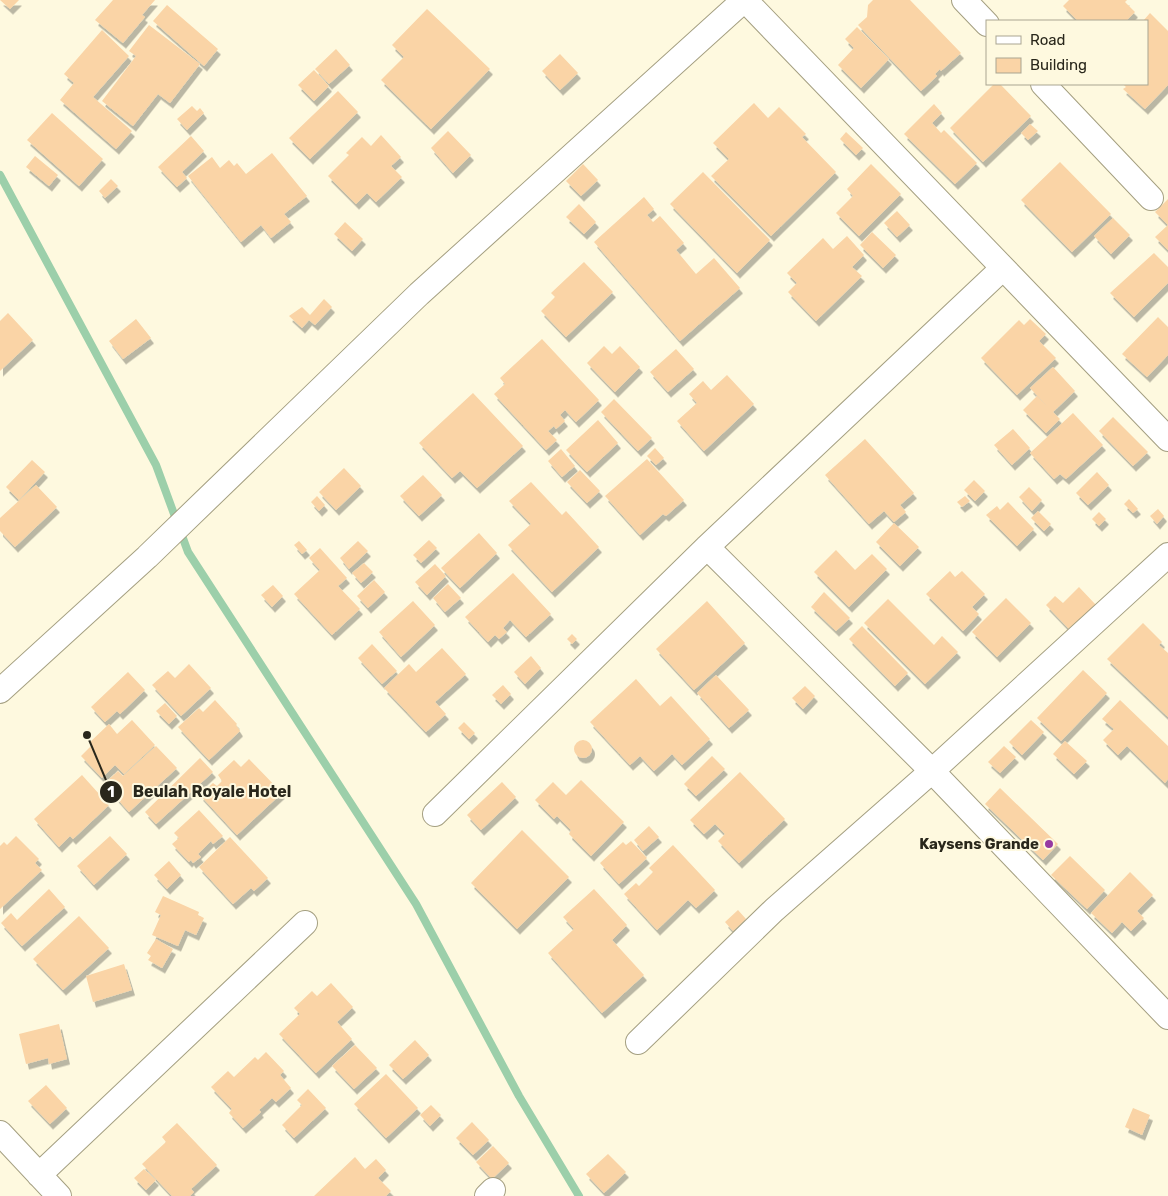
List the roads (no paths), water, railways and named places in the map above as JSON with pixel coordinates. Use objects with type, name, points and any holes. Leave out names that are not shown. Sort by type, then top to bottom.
[{"type":"street","points":[[0,691],[179,525],[419,294],[744,0],[1168,439]]},
{"type":"street","points":[[964,0],[986,23]]},
{"type":"street","points":[[1044,85],[1151,198]]},
{"type":"street","points":[[435,814],[707,547],[1003,268]]},
{"type":"street","points":[[707,547],[932,771],[1168,1017]]},
{"type":"street","points":[[638,1042],[774,910],[932,771],[1168,556]]},
{"type":"street","points":[[39,1174],[305,923]]},
{"type":"street","points":[[0,1134],[59,1196]]},
{"type":"waterway","points":[[0,175],[156,465],[188,552],[416,904],[519,1096],[579,1196]]},
{"type":"place","name":"Beulah Royale Hotel","points":[[87,735]]},
{"type":"place","name":"Kaysens Grande","points":[[1049,844]]}]
